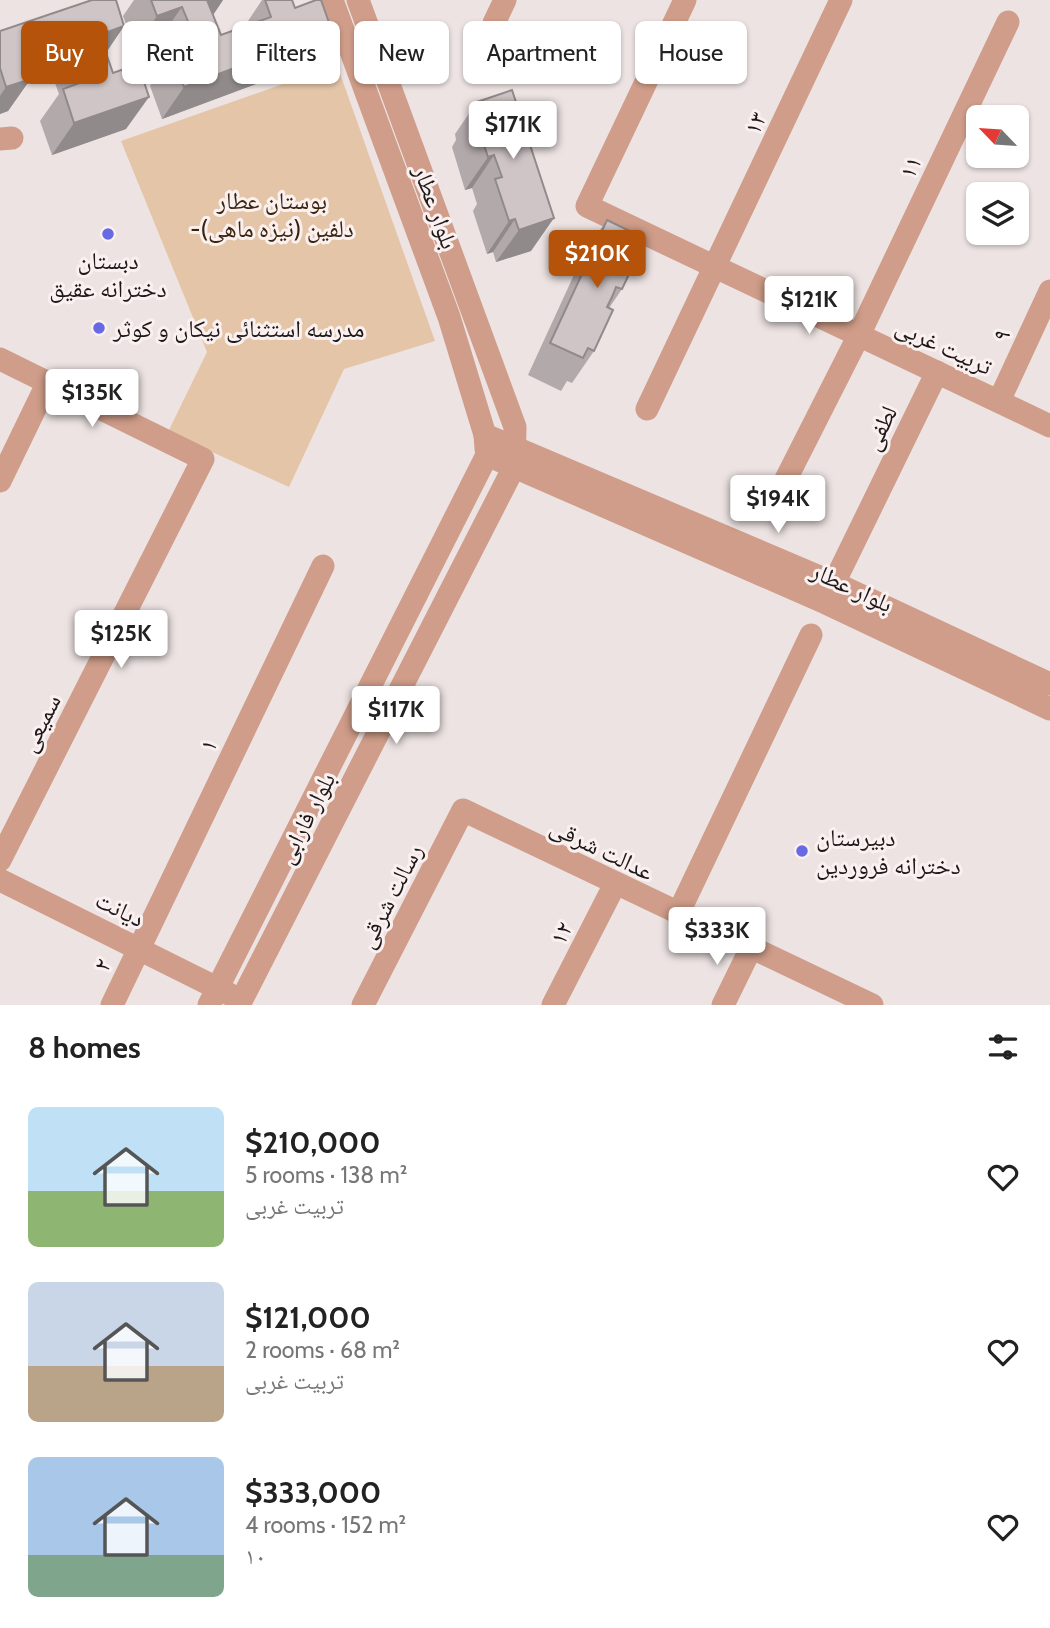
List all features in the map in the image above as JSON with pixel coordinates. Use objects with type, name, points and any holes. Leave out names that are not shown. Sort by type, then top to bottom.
[{"type":"street","name":"بلوار عطار","points":[[332,0],[449,317],[486,445],[1050,709]]},
{"type":"street","name":"بلوار عطار","points":[[358,0],[515,427],[516,458]]},
{"type":"street","points":[[495,21],[505,0]]},
{"type":"street","name":"تربیت غربی","points":[[685,0],[587,206],[1050,426]]},
{"type":"street","name":"۱۳","points":[[648,409],[841,0]]},
{"type":"street","name":"۱۱","points":[[783,485],[859,335],[1008,22]]},
{"type":"street","name":"۹","points":[[999,401],[1050,291]]},
{"type":"street","points":[[0,359],[48,383],[0,481]]},
{"type":"street","name":"لطفی","points":[[834,583],[937,372]]},
{"type":"street","name":"سمیعی","points":[[0,860],[203,459],[48,383]]},
{"type":"street","name":"بلوار فارابی","points":[[213,997],[486,445]]},
{"type":"street","name":"بلوار عطار","points":[[516,458],[834,583],[1050,684]]},
{"type":"street","name":"بلوار فارابی","points":[[244,1003],[516,458]]},
{"type":"street","name":"۱","points":[[139,948],[323,566]]},
{"type":"street","points":[[678,914],[811,635]]},
{"type":"street","name":"عدالت شرقی","points":[[463,810],[872,1005]]},
{"type":"street","name":"رسالت شرقی","points":[[363,1005],[463,810]]},
{"type":"street","name":"دیانت","points":[[0,880],[139,948],[213,997],[244,1003]]},
{"type":"street","name":"۱۲","points":[[553,1005],[615,884]]},
{"type":"street","name":"۲","points":[[112,1005],[139,948]]},
{"type":"street","points":[[723,1005],[751,948]]},
{"type":"green space","name":"بوستان عطار -دلفین (نیزه ماهی)","points":[[340,73],[435,341],[344,369],[289,487],[168,432],[207,352],[121,141],[283,84],[340,84]]},
{"type":"building","points":[[92,0],[116,0],[122,21],[122,27],[108,32],[108,21],[30,21]]},
{"type":"building","points":[[151,0],[207,0],[215,21],[188,21],[182,7],[157,16]]},
{"type":"building","points":[[265,0],[292,0],[295,8],[321,0],[328,21],[260,21],[271,17]]},
{"type":"building","points":[[21,24],[21,82],[6,87],[0,68],[0,31]]},
{"type":"building","points":[[218,28],[221,35],[232,31],[232,69],[218,74]]},
{"type":"building","points":[[108,59],[113,73],[122,70],[122,84],[145,84],[149,97],[74,123],[63,89],[77,84],[108,84]]},
{"type":"building","points":[[512,90],[554,218],[519,230],[515,219],[509,221],[495,179],[502,177],[494,155],[488,157],[474,115],[480,113],[477,102]]},
{"type":"building","points":[[607,220],[640,236],[635,246],[641,249],[622,289],[616,287],[607,307],[613,310],[594,351],[588,348],[583,358],[550,343]]},
{"type":"place","name":"دبستان دخترانه عقیق","points":[[108,234]]},
{"type":"place","name":"مدرسه استثنائی نیکان و کوثر","points":[[99,328]]},
{"type":"place","name":"دبیرستان دخترانه فروردین","points":[[802,851]]}]
